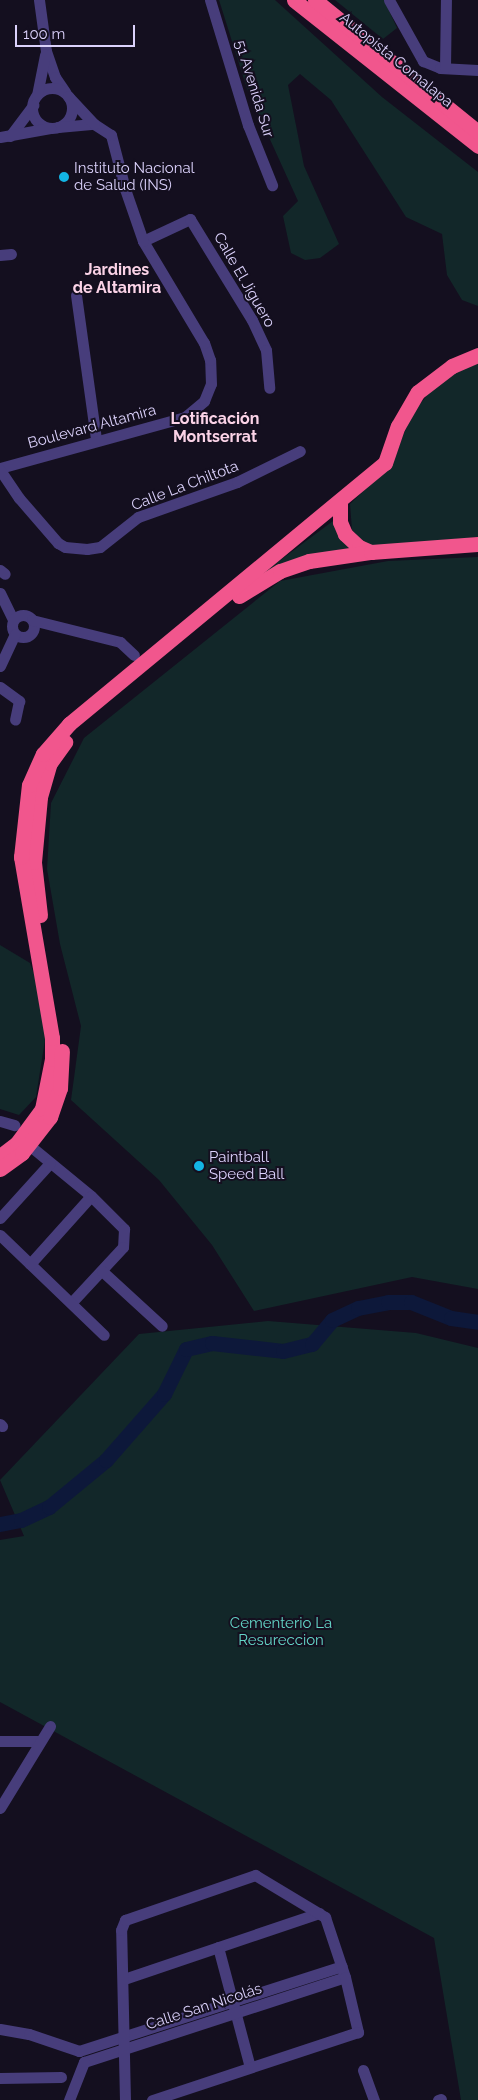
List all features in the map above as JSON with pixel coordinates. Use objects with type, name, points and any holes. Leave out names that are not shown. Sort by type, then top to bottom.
[{"type":"highway","name":"Autopista Comalapa","points":[[294,0],[478,146]]},
{"type":"highway","name":"Autopista Comalapa","points":[[315,0],[478,132]]},
{"type":"highway","points":[[0,1156],[31,1127],[42,1109],[52,1059],[52,1038],[21,857],[29,785],[38,762],[69,724],[340,503],[385,463],[398,426],[418,392],[452,366],[478,355]]},
{"type":"highway","points":[[340,503],[339,516],[345,534],[359,547],[371,552]]},
{"type":"highway","points":[[0,1169],[29,1145],[50,1117],[59,1095],[62,1072],[61,1035],[34,862],[42,788],[50,763],[72,734],[250,589],[298,564],[371,552],[478,544]]},
{"type":"street","name":"Boulevard Altamira","points":[[0,469],[96,440],[185,417],[200,406],[211,384],[212,369],[204,343],[143,241],[125,189],[116,148],[111,135],[94,124],[66,94],[55,76],[46,51],[39,0]]},
{"type":"street","name":"51 Avenida Sur","points":[[210,0],[248,125],[272,185]]},
{"type":"street","points":[[390,0],[420,58],[433,66],[478,70]]},
{"type":"street","points":[[445,68],[446,0]]},
{"type":"street","name":"Boulevard Altamira","points":[[35,100],[46,51]]},
{"type":"street","points":[[5,136],[35,100],[51,88],[66,94],[71,114],[66,122],[54,127],[37,121],[35,100]]},
{"type":"street","points":[[5,136],[54,127],[94,124]]},
{"type":"street","name":"Calle El Jiguero","points":[[143,241],[190,219],[252,320],[266,350],[269,388]]},
{"type":"street","points":[[76,295],[96,440]]},
{"type":"street","name":"Calle La Chiltota","points":[[0,469],[19,498],[58,543],[65,548],[88,549],[100,547],[114,538],[138,517],[237,482],[300,452]]},
{"type":"street","points":[[0,593],[14,626],[21,637],[29,635],[34,626],[32,620]]},
{"type":"street","points":[[0,666],[14,626],[22,615],[32,620],[120,642],[134,655]]},
{"type":"street","points":[[0,617],[14,626]]},
{"type":"street","points":[[0,687],[19,700],[15,720]]},
{"type":"street","points":[[0,1122],[14,1125]]},
{"type":"street","points":[[29,1145],[122,1224],[125,1235],[123,1247],[71,1303]]},
{"type":"street","points":[[0,1218],[50,1163]]},
{"type":"street","points":[[30,1264],[91,1196]]},
{"type":"street","points":[[0,1235],[104,1335]]},
{"type":"street","points":[[102,1271],[162,1326]]},
{"type":"street","points":[[0,1808],[39,1741],[50,1726]]},
{"type":"street","points":[[0,1741],[39,1741]]},
{"type":"street","points":[[125,2100],[124,1979],[121,1930],[126,1920],[251,1876],[259,1876],[328,1920],[359,2028],[355,2034],[152,2100]]},
{"type":"street","points":[[124,1979],[319,1913]]},
{"type":"street","points":[[218,1947],[250,2067]]},
{"type":"street","name":"Calle San Nicolás","points":[[84,2062],[125,2043],[344,1972]]},
{"type":"street","points":[[0,2029],[29,2034],[79,2051],[84,2062],[69,2100]]},
{"type":"street","name":"Calle San Nicolás","points":[[79,2051],[125,2043]]},
{"type":"street","points":[[363,2070],[374,2100]]},
{"type":"street","points":[[0,2078],[61,2077]]},
{"type":"green space","points":[[219,0],[275,0],[382,97],[478,172],[478,306],[462,300],[447,275],[442,234],[406,217],[331,100],[300,74],[288,85],[304,166],[339,244],[320,258],[305,260],[291,253],[283,216],[298,201],[247,89]]},
{"type":"green space","points":[[335,0],[384,0],[397,28],[383,39]]},
{"type":"green space","points":[[478,362],[478,537],[373,546],[365,543],[352,530],[350,504],[393,463],[410,417],[435,385],[453,372]]},
{"type":"green space","points":[[333,521],[351,550],[263,573]]},
{"type":"green space","points":[[478,557],[478,1289],[412,1277],[254,1311],[212,1245],[159,1180],[71,1100],[81,1026],[60,944],[47,869],[51,803],[84,738],[280,581],[388,561]]},
{"type":"green space","points":[[0,945],[30,963],[44,1000],[47,1027],[36,1097],[19,1115],[0,1109]]},
{"type":"green space","name":"Cementerio La Resureccion","points":[[268,1321],[416,1333],[478,1348],[478,2100],[461,2100],[434,1938],[0,1702],[0,1540],[24,1536],[0,1480],[139,1334]]},
{"type":"waterway","points":[[0,1524],[21,1520],[49,1507],[106,1460],[164,1394],[186,1349],[212,1343],[283,1351],[312,1344],[332,1320],[358,1308],[388,1302],[411,1302],[451,1318],[478,1322]]},
{"type":"place","name":"Instituto Nacional de Salud (INS)","points":[[64,177]]},
{"type":"place","name":"Paintball Speed Ball","points":[[199,1166]]},
{"type":"district","name":"Jardines de Altamira","points":[[117,279]]},
{"type":"district","name":"Lotificación Montserrat","points":[[215,428]]}]
